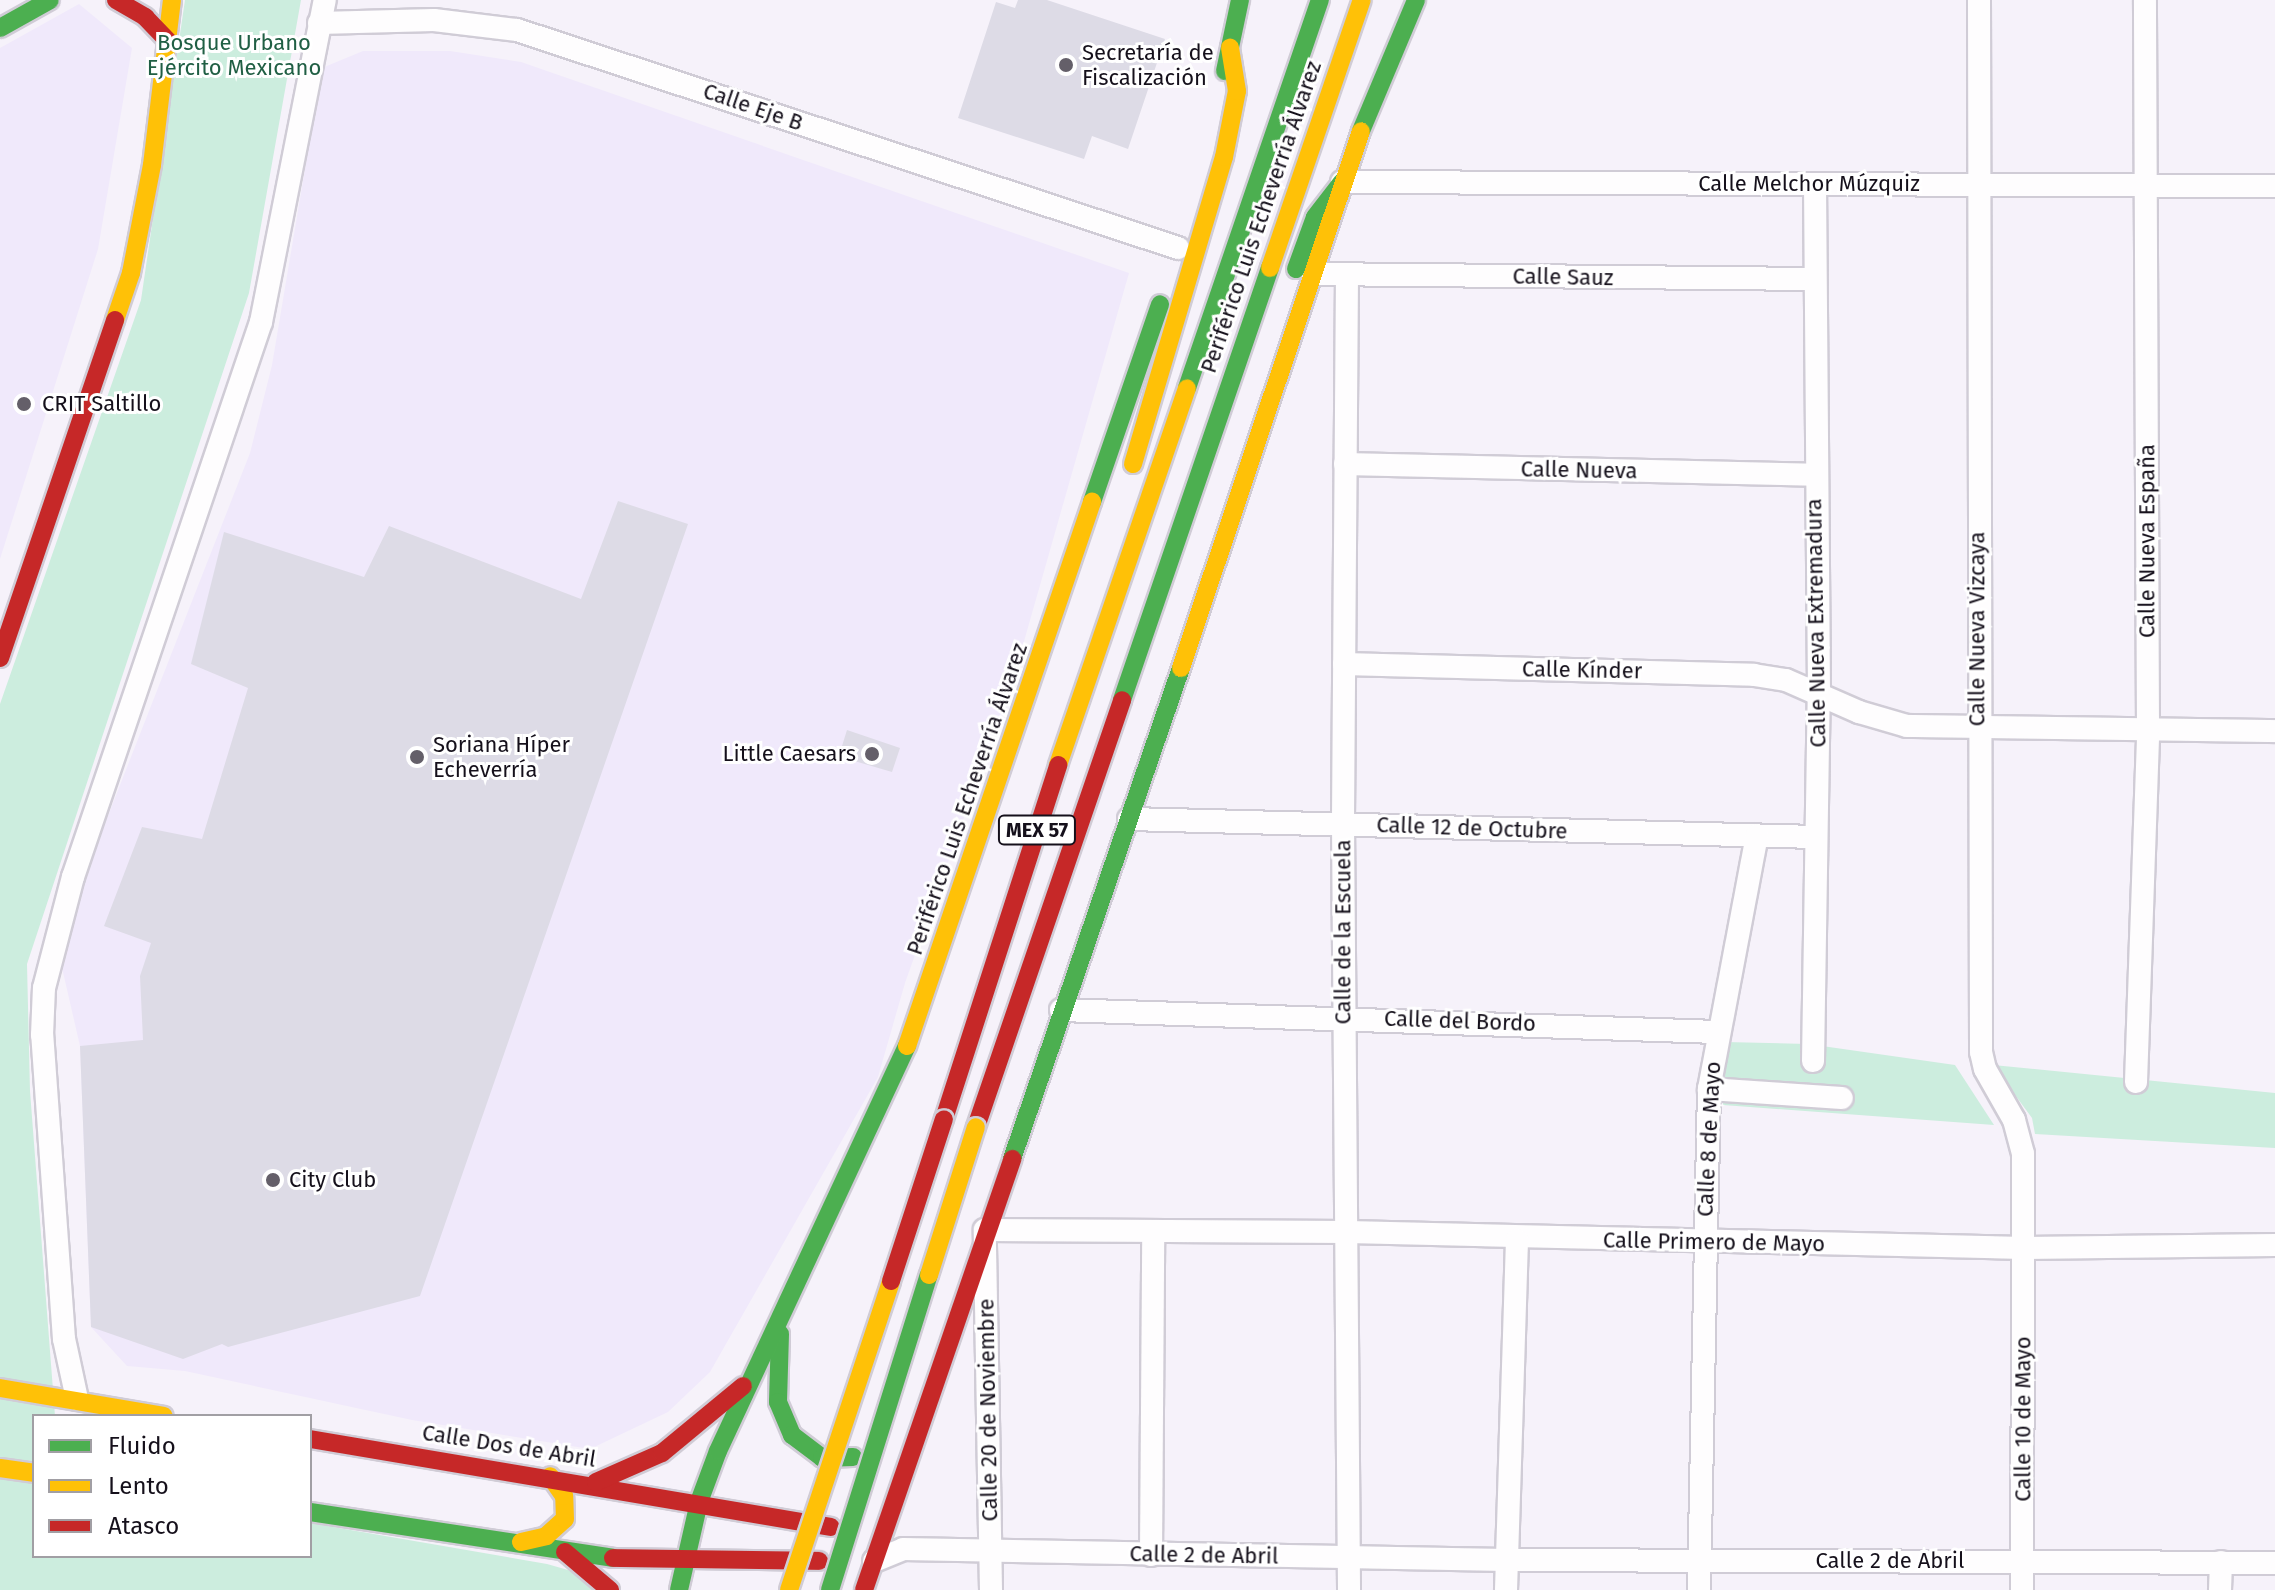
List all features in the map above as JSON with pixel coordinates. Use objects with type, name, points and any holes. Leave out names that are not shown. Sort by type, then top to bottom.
[{"type":"main road","points":[[0,28],[50,0]]},
{"type":"main road","points":[[116,0],[145,17],[169,42]]},
{"type":"main road","points":[[0,658],[131,273],[169,42],[172,0]]},
{"type":"main road","name":"Periférico Luis Echeverría Álvarez","points":[[679,1590],[699,1502],[749,1381],[904,1054],[1178,248],[1240,0]]},
{"type":"main road","name":"Periférico Luis Echeverría Álvarez","points":[[789,1590],[1113,606],[1320,0]]},
{"type":"main road","name":"Periférico Luis Echeverría Álvarez","points":[[830,1590],[976,1127],[1362,0]]},
{"type":"main road","points":[[864,1590],[930,1388],[1129,819],[1342,182],[1387,62],[1416,0]]},
{"type":"main road","points":[[1127,481],[1224,157],[1237,91],[1230,48]]},
{"type":"main road","points":[[1188,582],[1310,230],[1342,182]]},
{"type":"main road","points":[[1103,566],[1113,606]]},
{"type":"main road","points":[[1114,726],[1141,706]]},
{"type":"main road","points":[[781,1318],[778,1402],[792,1435],[822,1458],[847,1459],[875,1449],[898,1433],[930,1388]]},
{"type":"main road","points":[[593,1483],[662,1453],[749,1381]]},
{"type":"main road","points":[[0,1388],[84,1408],[144,1414]]},
{"type":"main road","name":"Calle Dos de Abril","points":[[312,1439],[699,1502]]},
{"type":"main road","points":[[0,1468],[32,1473]]},
{"type":"main road","points":[[521,1542],[546,1536],[565,1519],[564,1496],[550,1476]]},
{"type":"main road","name":"Calle 2 de Abril","points":[[699,1502],[881,1536]]},
{"type":"main road","points":[[312,1512],[637,1562],[686,1562]]},
{"type":"main road","points":[[563,1550],[610,1590]]},
{"type":"main road","name":"Calle 2 de Abril","points":[[686,1562],[874,1561]]},
{"type":"street","points":[[84,1408],[64,1339],[42,1035],[44,988],[73,877],[254,349],[325,0]]},
{"type":"street","name":"Calle Nueva Vizcaya","points":[[1979,0],[1977,729],[1981,1052],[2020,1136],[2024,1248]]},
{"type":"street","name":"Calle Nueva España","points":[[2136,1082],[2148,730],[2145,0]]},
{"type":"street","name":"Calle Eje B","points":[[319,23],[434,20],[517,30],[1178,248]]},
{"type":"street","name":"Calle Melchor Múzquiz","points":[[1342,182],[2275,186]]},
{"type":"street","name":"Calle Nueva Extremadura","points":[[1813,1061],[1819,692],[1814,475],[1815,184]]},
{"type":"street","name":"Calle Sauz","points":[[1313,274],[1814,279]]},
{"type":"street","name":"Calle de la Escuela","points":[[1347,274],[1343,824],[1349,1590]]},
{"type":"street","name":"Calle Nueva","points":[[1345,464],[1814,475]]},
{"type":"street","name":"Calle Kínder","points":[[1344,664],[1754,675],[1819,692],[1884,721],[1977,729],[2275,731]]},
{"type":"street","name":"Calle 12 de Octubre","points":[[1129,819],[1815,837]]},
{"type":"street","name":"Calle 8 de Mayo","points":[[1699,1590],[1709,1089],[1716,1032],[1732,984],[1757,836]]},
{"type":"street","name":"Calle del Bordo","points":[[1061,1010],[1344,1016],[1716,1032]]},
{"type":"street","points":[[1709,1089],[1842,1098]]},
{"type":"street","name":"Calle Primero de Mayo","points":[[985,1230],[1348,1232],[1517,1240],[2024,1248],[2275,1245]]},
{"type":"street","name":"Calle 20 de Noviembre","points":[[985,1230],[991,1590]]},
{"type":"street","points":[[1151,1555],[1153,1231]]},
{"type":"street","points":[[1506,1590],[1517,1240]]},
{"type":"street","name":"Calle 10 de Mayo","points":[[2022,1590],[2024,1248]]},
{"type":"street","name":"Calle 2 de Abril","points":[[881,1536],[903,1549]]},
{"type":"street","name":"Calle 2 de Abril","points":[[874,1561],[903,1549],[990,1553],[1506,1560],[2275,1563]]},
{"type":"street","points":[[2220,1590],[2221,1562]]},
{"type":"shaded area","name":"CRIT Saltillo","points":[[79,4],[132,48],[98,249],[0,559],[0,48]]},
{"type":"shaded area","points":[[363,51],[450,51],[521,62],[1129,273],[1013,680],[905,983],[878,1077],[710,1372],[668,1412],[590,1449],[412,1420],[185,1371],[127,1366],[91,1327],[80,1046],[57,946],[250,453],[272,365],[322,68]]},
{"type":"green space","name":"Bosque Urbano Ejército Mexicano","points":[[185,0],[301,0],[249,293],[27,964],[30,1091],[55,1414],[32,1414],[32,1558],[312,1558],[312,1523],[547,1564],[575,1572],[601,1590],[0,1590],[0,704],[141,300]]},
{"type":"green space","points":[[1725,1042],[1808,1044],[1955,1065],[1994,1125],[1723,1105]]},
{"type":"green space","points":[[1993,1065],[2275,1093],[2275,1148],[2035,1134],[2032,1118]]},
{"type":"building","name":"Secretaría de Fiscalización","points":[[1018,0],[1047,0],[1165,39],[1128,149],[1092,136],[1084,159],[958,118],[996,2],[1015,8]]},
{"type":"building","name":"Soriana Híper Echeverría","points":[[618,501],[688,524],[420,1296],[228,1347],[222,1344],[183,1359],[91,1327],[80,1046],[143,1040],[140,976],[151,943],[104,926],[142,827],[202,839],[248,688],[191,664],[224,532],[364,577],[389,526],[581,599]]},
{"type":"building","name":"Little Caesars","points":[[847,730],[900,748],[892,772],[851,760],[842,746]]},
{"type":"traffic: fast","points":[[0,28],[50,0]]},
{"type":"traffic: fast","points":[[1225,71],[1240,0]]},
{"type":"traffic: fast","points":[[1187,388],[1320,0]]},
{"type":"traffic: fast","points":[[1361,131],[1416,0]]},
{"type":"traffic: fast","points":[[1296,269],[1315,217],[1342,182]]},
{"type":"traffic: fast","points":[[1122,700],[1270,268]]},
{"type":"traffic: fast","points":[[1092,502],[1160,304]]},
{"type":"traffic: fast","points":[[1012,1159],[1181,668]]},
{"type":"traffic: fast","points":[[679,1590],[699,1502],[718,1451],[907,1046]]},
{"type":"traffic: fast","points":[[830,1590],[929,1275]]},
{"type":"traffic: fast","points":[[780,1334],[778,1402],[792,1435],[822,1458],[853,1457]]},
{"type":"traffic: fast","points":[[312,1512],[613,1558]]},
{"type":"traffic: slow","points":[[115,320],[131,273],[152,165],[172,0]]},
{"type":"traffic: slow","points":[[1270,268],[1362,0]]},
{"type":"traffic: slow","points":[[1133,464],[1224,157],[1237,91],[1230,48]]},
{"type":"traffic: slow","points":[[1181,668],[1361,131]]},
{"type":"traffic: slow","points":[[1058,765],[1187,388]]},
{"type":"traffic: slow","points":[[907,1046],[1092,502]]},
{"type":"traffic: slow","points":[[929,1275],[976,1127]]},
{"type":"traffic: slow","points":[[789,1590],[891,1281]]},
{"type":"traffic: slow","points":[[0,1388],[152,1414]]},
{"type":"traffic: slow","points":[[0,1468],[32,1473]]},
{"type":"traffic: slow","points":[[521,1542],[546,1536],[565,1519],[564,1496],[550,1476]]},
{"type":"traffic: jam","points":[[116,0],[145,17],[169,42]]},
{"type":"traffic: jam","points":[[0,658],[115,320]]},
{"type":"traffic: jam","points":[[976,1127],[1122,700]]},
{"type":"traffic: jam","points":[[944,1119],[1058,765]]},
{"type":"traffic: jam","points":[[891,1281],[944,1119]]},
{"type":"traffic: jam","points":[[864,1590],[1012,1159]]},
{"type":"traffic: jam","points":[[596,1482],[662,1453],[743,1386]]},
{"type":"traffic: jam","points":[[312,1439],[831,1527]]},
{"type":"traffic: jam","points":[[565,1552],[610,1590]]},
{"type":"traffic: jam","points":[[613,1558],[819,1561]]},
{"type":"place","name":"Secretaría de Fiscalización","points":[[1066,65]]},
{"type":"place","name":"CRIT Saltillo","points":[[24,404]]},
{"type":"place","name":"Little Caesars","points":[[872,754]]},
{"type":"place","name":"Soriana Híper Echeverría","points":[[417,757]]},
{"type":"place","name":"City Club","points":[[273,1180]]}]
